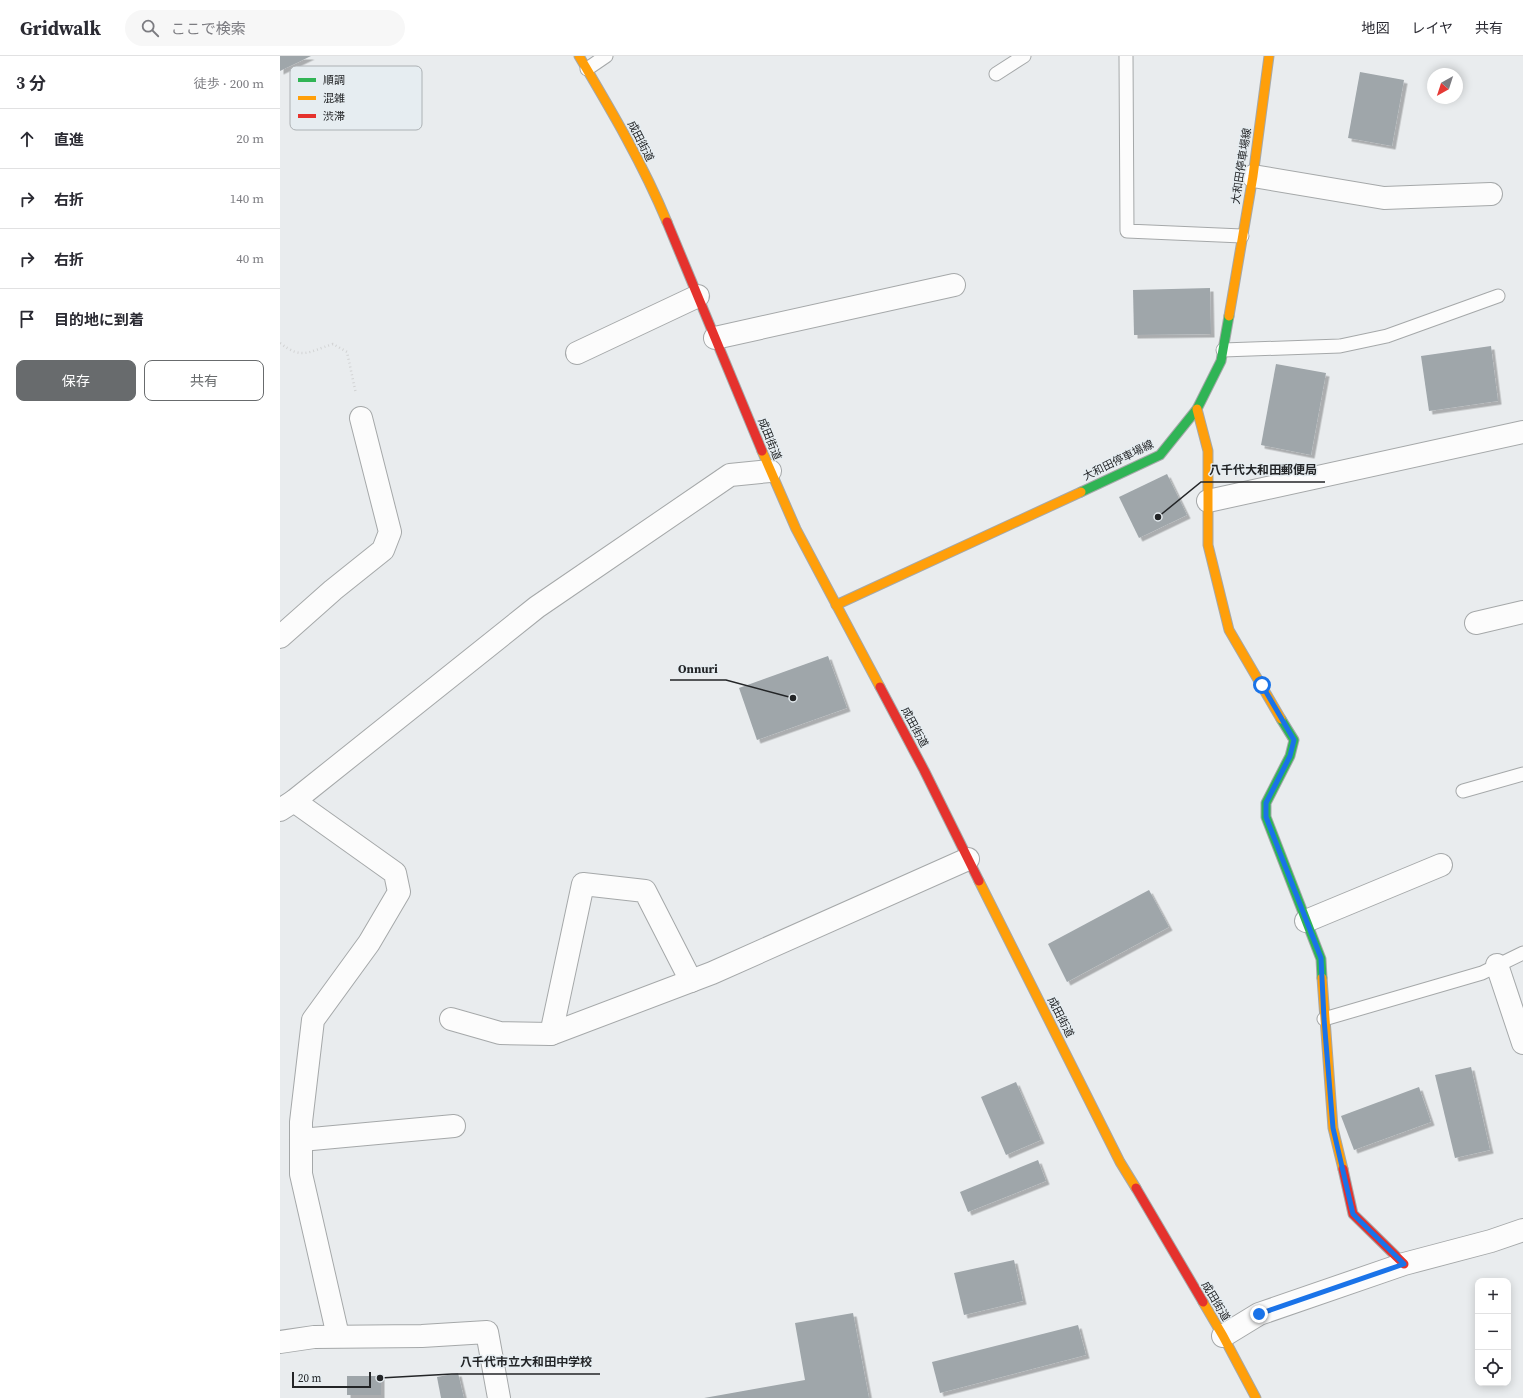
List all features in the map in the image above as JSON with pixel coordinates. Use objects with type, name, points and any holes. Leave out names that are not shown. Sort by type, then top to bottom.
[{"type":"main road","name":"成田街道","points":[[578,56],[614,115],[656,195],[770,471],[796,529],[924,770],[1120,1162],[1223,1336],[1256,1398]]},
{"type":"main road","name":"大和田停車場線","points":[[836,605],[1160,455],[1197,409],[1221,361],[1252,176],[1269,56]]},
{"type":"main road","points":[[1197,409],[1208,451],[1208,545],[1229,630],[1294,740],[1290,756],[1266,803],[1266,817],[1321,958],[1324,1019],[1333,1128],[1353,1214],[1404,1264]]},
{"type":"street","points":[[1252,176],[1384,198],[1491,194]]},
{"type":"street","points":[[715,338],[954,285]]},
{"type":"street","points":[[577,353],[698,296]]},
{"type":"street","points":[[280,637],[333,590],[383,550],[390,532],[361,418]]},
{"type":"street","points":[[1208,501],[1523,432]]},
{"type":"street","points":[[338,1336],[301,1174],[301,1122],[313,1020],[369,943],[399,892],[395,873],[287,805],[537,607],[730,476],[770,471]]},
{"type":"street","points":[[1476,624],[1523,612]]},
{"type":"street","points":[[451,1019],[500,1033],[550,1034],[719,970],[968,858]]},
{"type":"street","points":[[1306,921],[1441,865]]},
{"type":"street","points":[[550,1034],[583,884],[645,891],[691,981]]},
{"type":"street","points":[[1497,965],[1523,1043]]},
{"type":"street","points":[[301,1140],[454,1126]]},
{"type":"street","points":[[1223,1336],[1259,1314],[1404,1264],[1492,1241],[1523,1230]]},
{"type":"street","points":[[280,1342],[314,1337],[422,1336],[487,1332],[499,1398]]},
{"type":"lane","points":[[587,69],[606,56]]},
{"type":"lane","points":[[996,74],[1024,56]]},
{"type":"lane","points":[[1126,56],[1127,231],[1242,236]]},
{"type":"lane","points":[[1223,350],[1340,346],[1387,336],[1498,296]]},
{"type":"lane","points":[[1463,791],[1523,774]]},
{"type":"lane","points":[[1324,1019],[1482,973],[1523,953]]},
{"type":"path","points":[[280,343],[289,350],[302,354],[333,344],[347,352],[361,418]]},
{"type":"building","points":[[280,56],[311,56],[290,66],[280,71]]},
{"type":"building","points":[[1360,72],[1404,80],[1392,146],[1348,138]]},
{"type":"building","points":[[1210,288],[1211,334],[1134,335],[1133,290]]},
{"type":"building","points":[[1491,346],[1498,401],[1429,411],[1421,356]]},
{"type":"building","points":[[1276,364],[1326,373],[1311,455],[1261,445]]},
{"type":"building","points":[[1167,474],[1187,515],[1139,538],[1119,497]]},
{"type":"building","points":[[828,656],[847,708],[757,740],[739,688]]},
{"type":"building","points":[[1149,890],[1169,927],[1067,982],[1048,944]]},
{"type":"building","points":[[1471,1067],[1490,1150],[1455,1158],[1435,1075]]},
{"type":"building","points":[[1016,1082],[1041,1140],[1006,1155],[981,1097]]},
{"type":"building","points":[[1419,1087],[1431,1122],[1354,1150],[1341,1116]]},
{"type":"building","points":[[1038,1160],[1046,1181],[968,1212],[960,1192]]},
{"type":"building","points":[[1014,1260],[1023,1301],[964,1315],[954,1273]]},
{"type":"building","points":[[853,1313],[869,1398],[704,1398],[805,1380],[795,1323]]},
{"type":"building","points":[[1078,1325],[1086,1355],[940,1393],[932,1362]]},
{"type":"building","points":[[458,1373],[464,1398],[441,1398],[437,1377]]},
{"type":"building","points":[[347,1376],[381,1376],[381,1395],[347,1395]]},
{"type":"traffic: fast","points":[[1081,492],[1160,455],[1197,409],[1221,361],[1229,316]]},
{"type":"traffic: fast","points":[[1281,719],[1294,740],[1290,756],[1266,803],[1266,817],[1321,959],[1322,978]]},
{"type":"traffic: slow","points":[[579,56],[637,158],[667,222]]},
{"type":"traffic: slow","points":[[1229,316],[1253,176],[1269,56]]},
{"type":"traffic: slow","points":[[1197,409],[1208,451],[1208,545],[1229,630],[1281,719]]},
{"type":"traffic: slow","points":[[762,451],[796,529],[880,687]]},
{"type":"traffic: slow","points":[[836,605],[1081,492]]},
{"type":"traffic: slow","points":[[979,881],[1120,1162],[1136,1188]]},
{"type":"traffic: slow","points":[[1322,978],[1333,1128],[1343,1169]]},
{"type":"traffic: slow","points":[[1203,1302],[1256,1398]]},
{"type":"traffic: jam","points":[[667,222],[762,451]]},
{"type":"traffic: jam","points":[[880,687],[924,770],[979,881]]},
{"type":"traffic: jam","points":[[1343,1169],[1353,1214],[1404,1264]]},
{"type":"traffic: jam","points":[[1136,1188],[1203,1302]]},
{"type":"place","name":"八千代大和田郵便局","points":[[1158,517]]},
{"type":"place","name":"Onnuri","points":[[793,698]]},
{"type":"place","name":"八千代市立大和田中学校","points":[[380,1378]]},
{"type":"route","points":[[1259,1314],[1404,1264],[1353,1214],[1333,1128],[1324,1019],[1321,958],[1266,817],[1266,803],[1290,756],[1294,740],[1262,685]]}]
